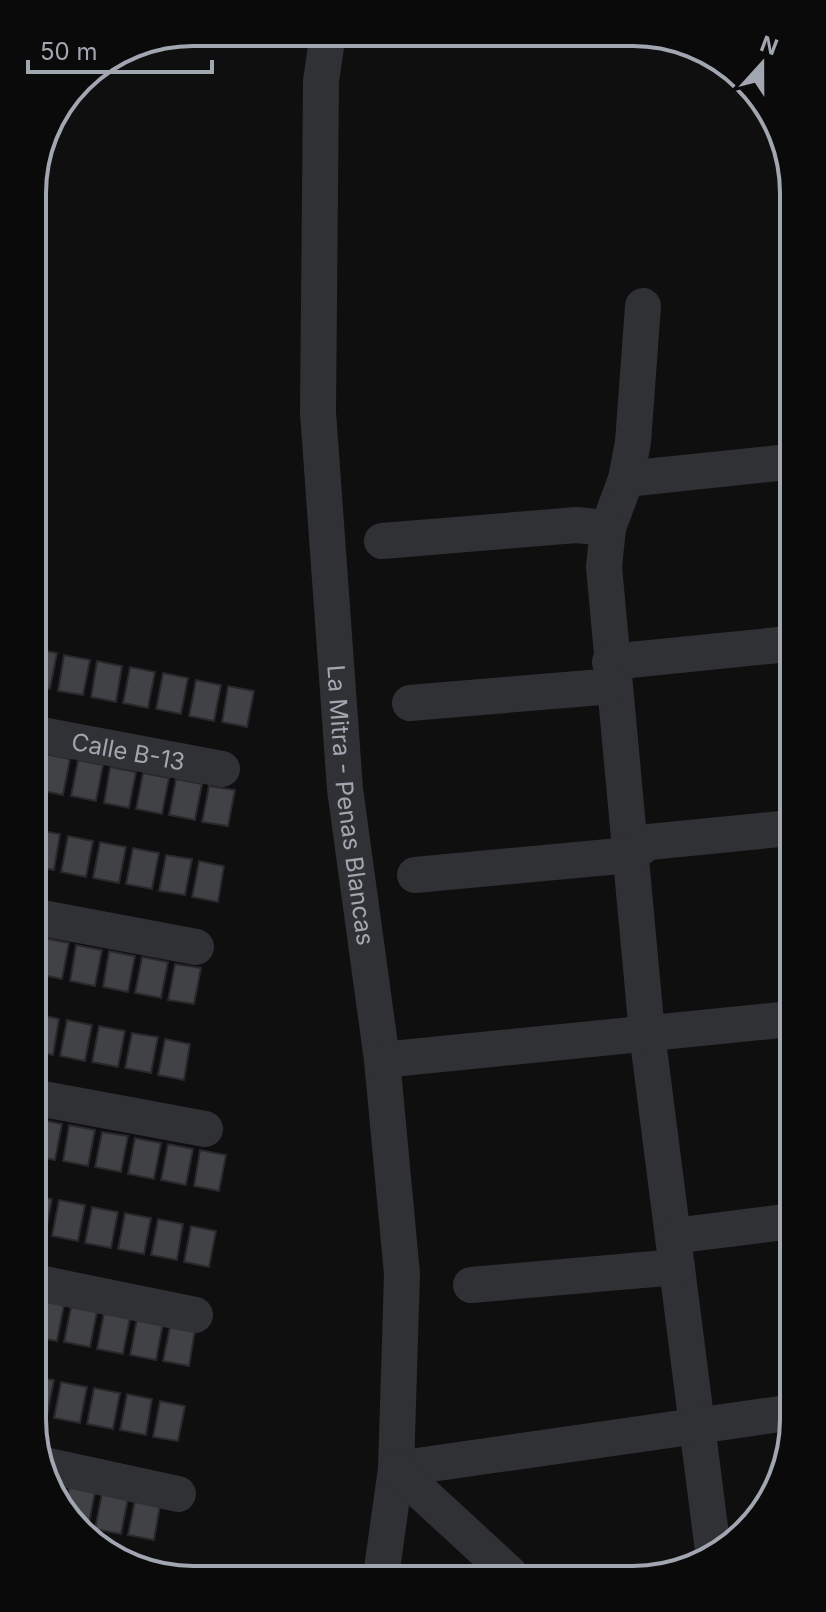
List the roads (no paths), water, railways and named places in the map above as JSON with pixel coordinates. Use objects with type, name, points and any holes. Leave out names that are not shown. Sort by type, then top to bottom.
[{"type":"street","name":"La Mitra - Penas Blancas","points":[[326,46],[321,81],[318,412],[345,789],[382,1060],[402,1274],[396,1469],[382,1566]]},
{"type":"street","points":[[643,306],[633,442],[626,479],[608,528],[604,567],[647,1033],[712,1543]]},
{"type":"street","points":[[626,479],[780,463]]},
{"type":"street","points":[[382,541],[576,525],[608,528]]},
{"type":"street","points":[[410,703],[780,646]]},
{"type":"street","name":"Calle B-13","points":[[46,736],[222,769]]},
{"type":"street","points":[[415,875],[630,855],[649,842],[780,829]]},
{"type":"street","points":[[46,919],[196,947]]},
{"type":"street","points":[[382,1060],[780,1020]]},
{"type":"street","points":[[46,1099],[205,1129]]},
{"type":"street","points":[[471,1285],[675,1252],[780,1224]]},
{"type":"street","points":[[46,1284],[195,1315]]},
{"type":"street","points":[[396,1469],[780,1414]]},
{"type":"street","points":[[54,1467],[178,1494]]},
{"type":"street","points":[[396,1469],[501,1566]]}]
